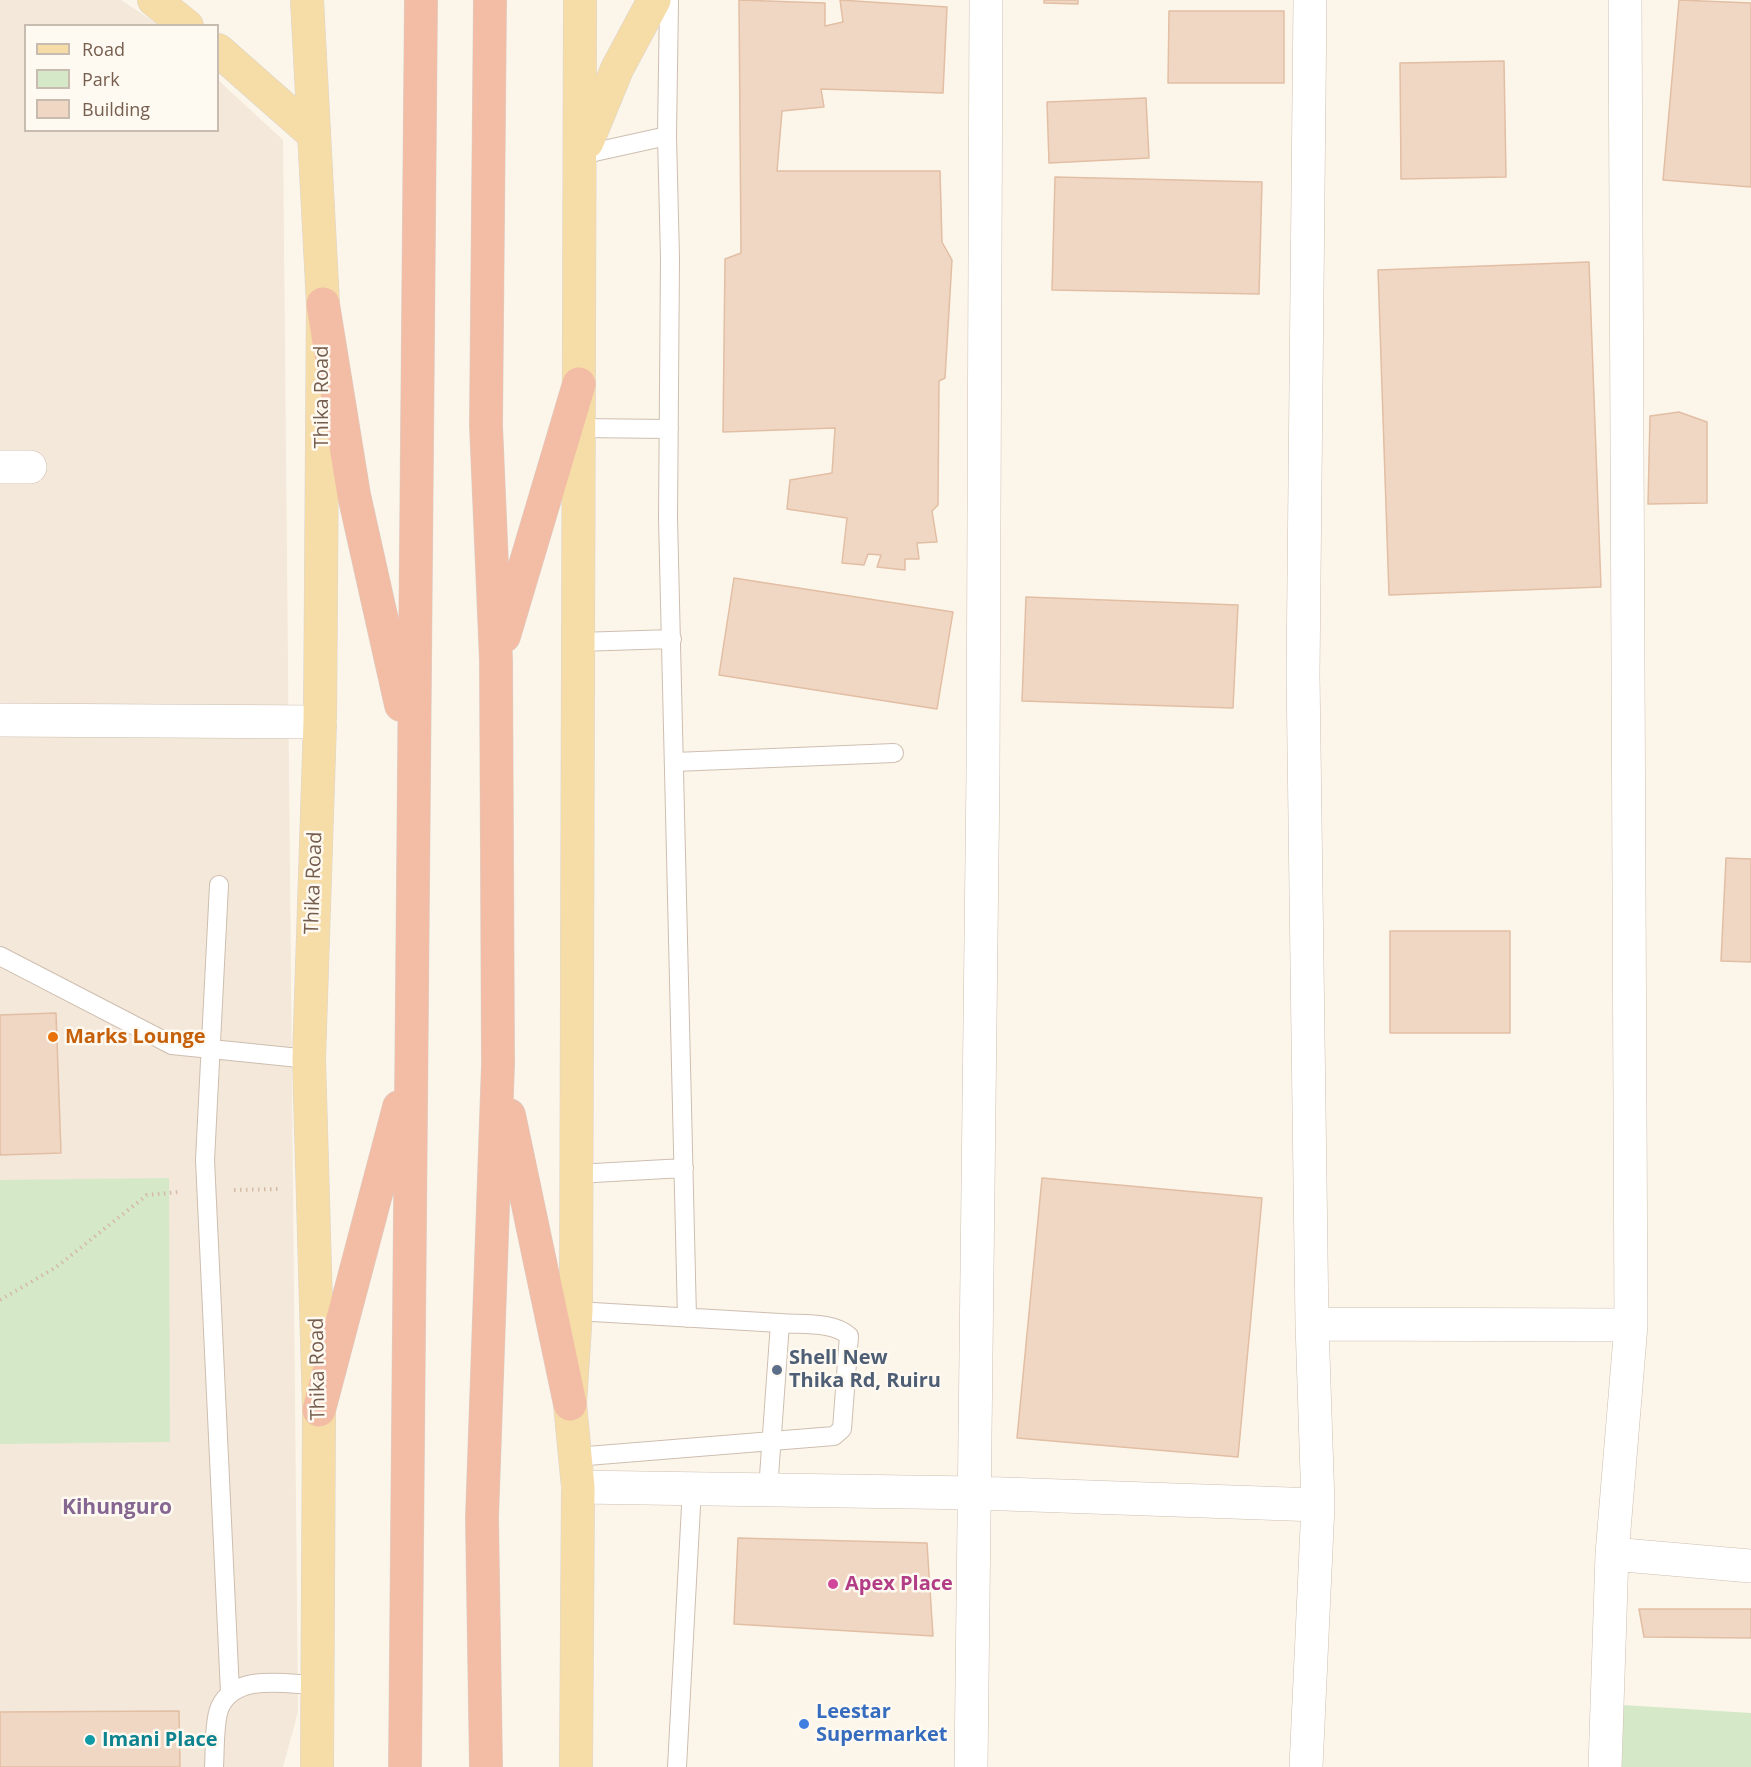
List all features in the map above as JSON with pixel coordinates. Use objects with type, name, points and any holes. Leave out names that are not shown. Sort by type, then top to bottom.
[{"type":"highway","points":[[405,1767],[412,756],[418,429],[421,0]]},
{"type":"highway","points":[[486,1767],[482,1518],[498,1064],[496,660],[486,425],[490,0]]},
{"type":"highway","points":[[323,304],[354,495],[412,756]]},
{"type":"highway","points":[[496,660],[579,384]]},
{"type":"highway","points":[[319,1410],[411,1061]]},
{"type":"highway","points":[[498,1064],[570,1404]]},
{"type":"main road","points":[[154,0],[184,24]]},
{"type":"main road","name":"Thika Road","points":[[307,0],[312,134],[323,304],[320,722],[309,1059],[319,1410],[317,1767]]},
{"type":"main road","points":[[576,1767],[576,1472],[570,1404],[576,1311],[580,0]]},
{"type":"main road","points":[[581,155],[617,69],[654,0]]},
{"type":"main road","points":[[219,51],[312,134]]},
{"type":"street","points":[[971,1767],[983,774],[986,0]]},
{"type":"street","points":[[1306,1767],[1318,1505],[1312,1324],[1303,674],[1310,0]]},
{"type":"street","points":[[1605,1767],[1612,1554],[1631,1325],[1625,0]]},
{"type":"street","points":[[0,720],[320,722]]},
{"type":"street","points":[[1312,1324],[1631,1325]]},
{"type":"street","points":[[576,1472],[692,1488],[976,1493],[1318,1505]]},
{"type":"street","points":[[1612,1554],[1751,1566]]},
{"type":"lane","points":[[669,0],[666,136],[670,258],[669,429],[687,1318]]},
{"type":"lane","points":[[581,155],[666,136]]},
{"type":"lane","points":[[579,428],[669,429]]},
{"type":"lane","points":[[579,642],[672,639]]},
{"type":"lane","points":[[675,762],[894,753]]},
{"type":"lane","points":[[214,1767],[219,1709],[230,1692],[205,1160],[219,885]]},
{"type":"lane","points":[[0,956],[172,1045],[309,1059]]},
{"type":"lane","points":[[576,1174],[684,1168]]},
{"type":"lane","points":[[576,1311],[831,1327],[841,1329],[849,1336],[842,1429],[834,1436],[773,1442],[576,1472]]},
{"type":"lane","points":[[768,1490],[780,1323]]},
{"type":"lane","points":[[677,1767],[692,1488]]},
{"type":"lane","points":[[230,1692],[255,1684],[316,1685]]},
{"type":"path","points":[[0,1300],[55,1268],[147,1195],[314,1188]]},
{"type":"shaded area","points":[[0,0],[121,0],[157,24],[24,24],[24,132],[219,132],[219,81],[283,140],[298,1712],[283,1767],[0,1767]]},
{"type":"green space","points":[[169,1178],[170,1442],[0,1444],[0,1180]]},
{"type":"green space","points":[[1607,1704],[1751,1713],[1751,1767],[1605,1767]]},
{"type":"building","points":[[739,0],[825,3],[825,26],[843,22],[840,0],[947,7],[943,93],[821,89],[824,107],[782,111],[777,171],[940,171],[942,242],[952,260],[945,378],[939,381],[938,505],[932,511],[937,542],[917,543],[919,559],[905,559],[905,570],[877,567],[881,555],[868,554],[864,565],[842,563],[847,518],[787,509],[790,480],[832,473],[835,428],[723,432],[725,259],[741,253]]},
{"type":"building","points":[[1044,0],[1078,0],[1078,4],[1044,3]]},
{"type":"building","points":[[1679,0],[1751,3],[1751,187],[1663,180]]},
{"type":"building","points":[[1169,11],[1284,11],[1284,83],[1168,83]]},
{"type":"building","points":[[1504,61],[1506,177],[1401,179],[1400,63]]},
{"type":"building","points":[[1146,98],[1149,158],[1049,163],[1047,102]]},
{"type":"building","points":[[1055,177],[1262,182],[1259,294],[1052,290]]},
{"type":"building","points":[[1589,262],[1601,587],[1389,595],[1378,270]]},
{"type":"building","points":[[1679,412],[1707,422],[1707,503],[1648,504],[1650,416]]},
{"type":"building","points":[[734,578],[953,612],[937,709],[719,675]]},
{"type":"building","points":[[1026,597],[1238,605],[1233,708],[1022,701]]},
{"type":"building","points":[[1726,858],[1751,859],[1751,962],[1721,961]]},
{"type":"building","points":[[1390,931],[1510,931],[1510,1033],[1390,1033]]},
{"type":"building","points":[[56,1013],[61,1153],[0,1155],[0,1015]]},
{"type":"building","points":[[1042,1178],[1262,1198],[1238,1457],[1017,1438]]},
{"type":"building","name":"Apex Place","points":[[738,1538],[927,1543],[933,1636],[734,1624]]},
{"type":"building","points":[[1639,1609],[1751,1609],[1751,1638],[1644,1637]]},
{"type":"building","name":"Imani Place","points":[[179,1711],[180,1767],[0,1767],[0,1712]]},
{"type":"place","name":"Marks Lounge","points":[[53,1037]]},
{"type":"place","name":"Shell New Thika Rd, Ruiru","points":[[777,1370]]},
{"type":"place","name":"Apex Place","points":[[833,1584]]},
{"type":"place","name":"Leestar Supermarket","points":[[804,1724]]},
{"type":"place","name":"Imani Place","points":[[90,1740]]},
{"type":"district","name":"Kihunguro","points":[[117,1508]]}]
